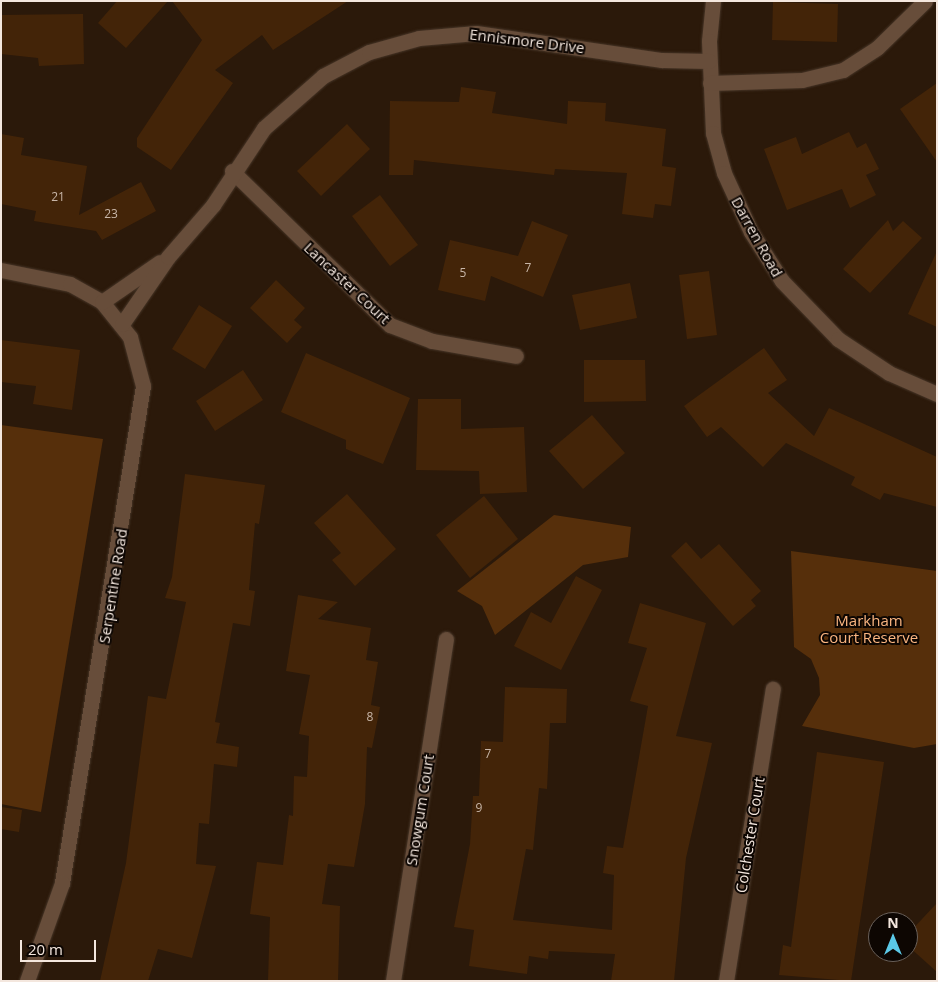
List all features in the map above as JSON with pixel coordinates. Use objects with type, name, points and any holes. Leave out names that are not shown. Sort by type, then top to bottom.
[{"type":"street","name":"Darren Road","points":[[712,1],[709,61],[713,133],[724,173],[775,272],[838,339],[889,372],[937,394]]},
{"type":"street","points":[[710,83],[802,80],[843,70],[877,48],[925,1]]},
{"type":"street","name":"Ennismore Drive","points":[[122,324],[168,257],[213,205],[232,171],[284,106],[323,76],[370,52],[419,38],[476,33],[662,60],[709,61]]},
{"type":"street","name":"Lancaster Court","points":[[232,171],[390,325],[432,342],[516,356]]},
{"type":"street","name":"Ennismore Drive","points":[[102,302],[168,257]]},
{"type":"street","name":"Serpentine Road","points":[[1,270],[70,284],[102,302],[122,324],[142,371],[142,403],[62,883],[27,981]]},
{"type":"street","name":"Snowgum Court","points":[[394,981],[446,639]]},
{"type":"street","name":"Colchester Court","points":[[726,981],[773,688]]},
{"type":"green space","points":[[1,425],[103,439],[41,812],[1,804]]},
{"type":"green space","points":[[554,515],[631,527],[628,557],[583,565],[495,635],[482,606],[457,591]]},
{"type":"green space","name":"Markham Court Reserve","points":[[791,551],[937,571],[937,744],[914,748],[802,726],[820,695],[819,678],[811,659],[794,647]]},
{"type":"building","points":[[117,1],[168,1],[126,48],[98,23]]},
{"type":"building","points":[[172,1],[348,1],[273,50],[262,35],[215,70],[233,83],[171,170],[137,147],[137,138],[202,40]]},
{"type":"building","points":[[773,2],[838,4],[837,42],[772,40]]},
{"type":"building","points":[[83,14],[84,64],[39,66],[38,58],[1,54],[1,15]]},
{"type":"building","points":[[937,83],[937,162],[900,109]]},
{"type":"building","points":[[461,87],[496,92],[492,113],[567,124],[568,101],[606,103],[605,121],[666,129],[662,166],[676,168],[671,206],[655,204],[653,218],[622,214],[627,173],[555,169],[554,175],[414,160],[413,175],[389,175],[390,101],[459,102]]},
{"type":"building","points":[[347,124],[370,149],[321,196],[297,171]]},
{"type":"building","points":[[849,132],[857,148],[866,143],[879,169],[866,175],[876,195],[850,208],[842,189],[787,210],[764,149],[796,137],[802,154]]},
{"type":"building","points":[[1,134],[24,138],[21,155],[87,166],[79,215],[141,182],[156,211],[102,240],[96,231],[34,221],[36,211],[1,204]]},
{"type":"building","points":[[380,195],[418,245],[390,266],[352,216]]},
{"type":"building","points":[[888,220],[893,231],[903,221],[922,238],[870,293],[843,269]]},
{"type":"building","points":[[532,221],[568,235],[543,297],[491,276],[485,301],[438,290],[450,240],[518,256]]},
{"type":"building","points":[[937,251],[937,327],[908,314]]},
{"type":"building","points":[[709,271],[717,335],[687,339],[679,275]]},
{"type":"building","points":[[276,280],[305,308],[294,320],[302,327],[287,343],[250,308]]},
{"type":"building","points":[[630,283],[637,318],[580,330],[572,295]]},
{"type":"building","points":[[199,305],[232,326],[205,369],[172,349]]},
{"type":"building","points":[[1,340],[80,350],[72,410],[33,404],[36,386],[1,382]]},
{"type":"building","points":[[764,348],[787,380],[768,393],[814,436],[829,408],[937,457],[937,507],[884,493],[880,500],[851,485],[855,477],[786,443],[763,467],[721,427],[707,437],[684,406]]},
{"type":"building","points":[[306,353],[410,398],[383,464],[346,449],[346,440],[281,412]]},
{"type":"building","points":[[584,360],[645,360],[646,401],[584,402]]},
{"type":"building","points":[[243,370],[263,400],[215,431],[196,401]]},
{"type":"building","points":[[418,399],[461,399],[461,429],[524,427],[527,492],[480,494],[479,471],[416,470]]},
{"type":"building","points":[[592,415],[625,453],[583,489],[549,451]]},
{"type":"building","points":[[185,474],[265,485],[259,524],[255,523],[249,590],[255,591],[250,626],[233,623],[215,722],[220,723],[216,743],[239,747],[237,767],[214,764],[209,824],[199,823],[196,864],[216,866],[192,958],[158,949],[148,981],[100,981],[126,863],[148,696],[166,699],[186,602],[165,598],[172,577]]},
{"type":"building","points":[[347,494],[396,549],[355,586],[332,560],[341,553],[314,523]]},
{"type":"building","points":[[484,496],[518,539],[470,578],[436,535]]},
{"type":"building","points":[[686,542],[701,559],[719,544],[761,591],[751,600],[756,606],[733,626],[671,556]]},
{"type":"building","points":[[576,576],[602,590],[561,670],[514,646],[531,612],[551,623]]},
{"type":"building","points":[[298,595],[338,602],[318,619],[371,628],[366,660],[378,662],[371,705],[380,707],[372,748],[367,747],[365,804],[354,867],[328,864],[322,904],[340,906],[338,981],[268,981],[270,917],[250,914],[257,862],[283,865],[289,815],[293,816],[294,776],[307,777],[309,736],[299,734],[310,675],[286,671]]},
{"type":"building","points":[[640,603],[706,623],[676,736],[712,743],[686,858],[674,981],[611,981],[615,954],[549,951],[548,959],[529,956],[527,974],[469,966],[474,930],[454,927],[470,844],[473,796],[479,796],[481,741],[503,742],[505,687],[567,689],[566,723],[550,723],[547,789],[539,788],[533,850],[526,849],[513,920],[612,930],[614,875],[603,873],[607,846],[623,848],[648,706],[630,701],[647,648],[628,643]]},
{"type":"building","points":[[817,752],[884,762],[851,981],[779,975],[783,945],[791,947]]},
{"type":"building","points":[[1,807],[22,810],[19,832],[1,829]]},
{"type":"building","points":[[937,903],[937,972],[918,955],[918,923]]}]
